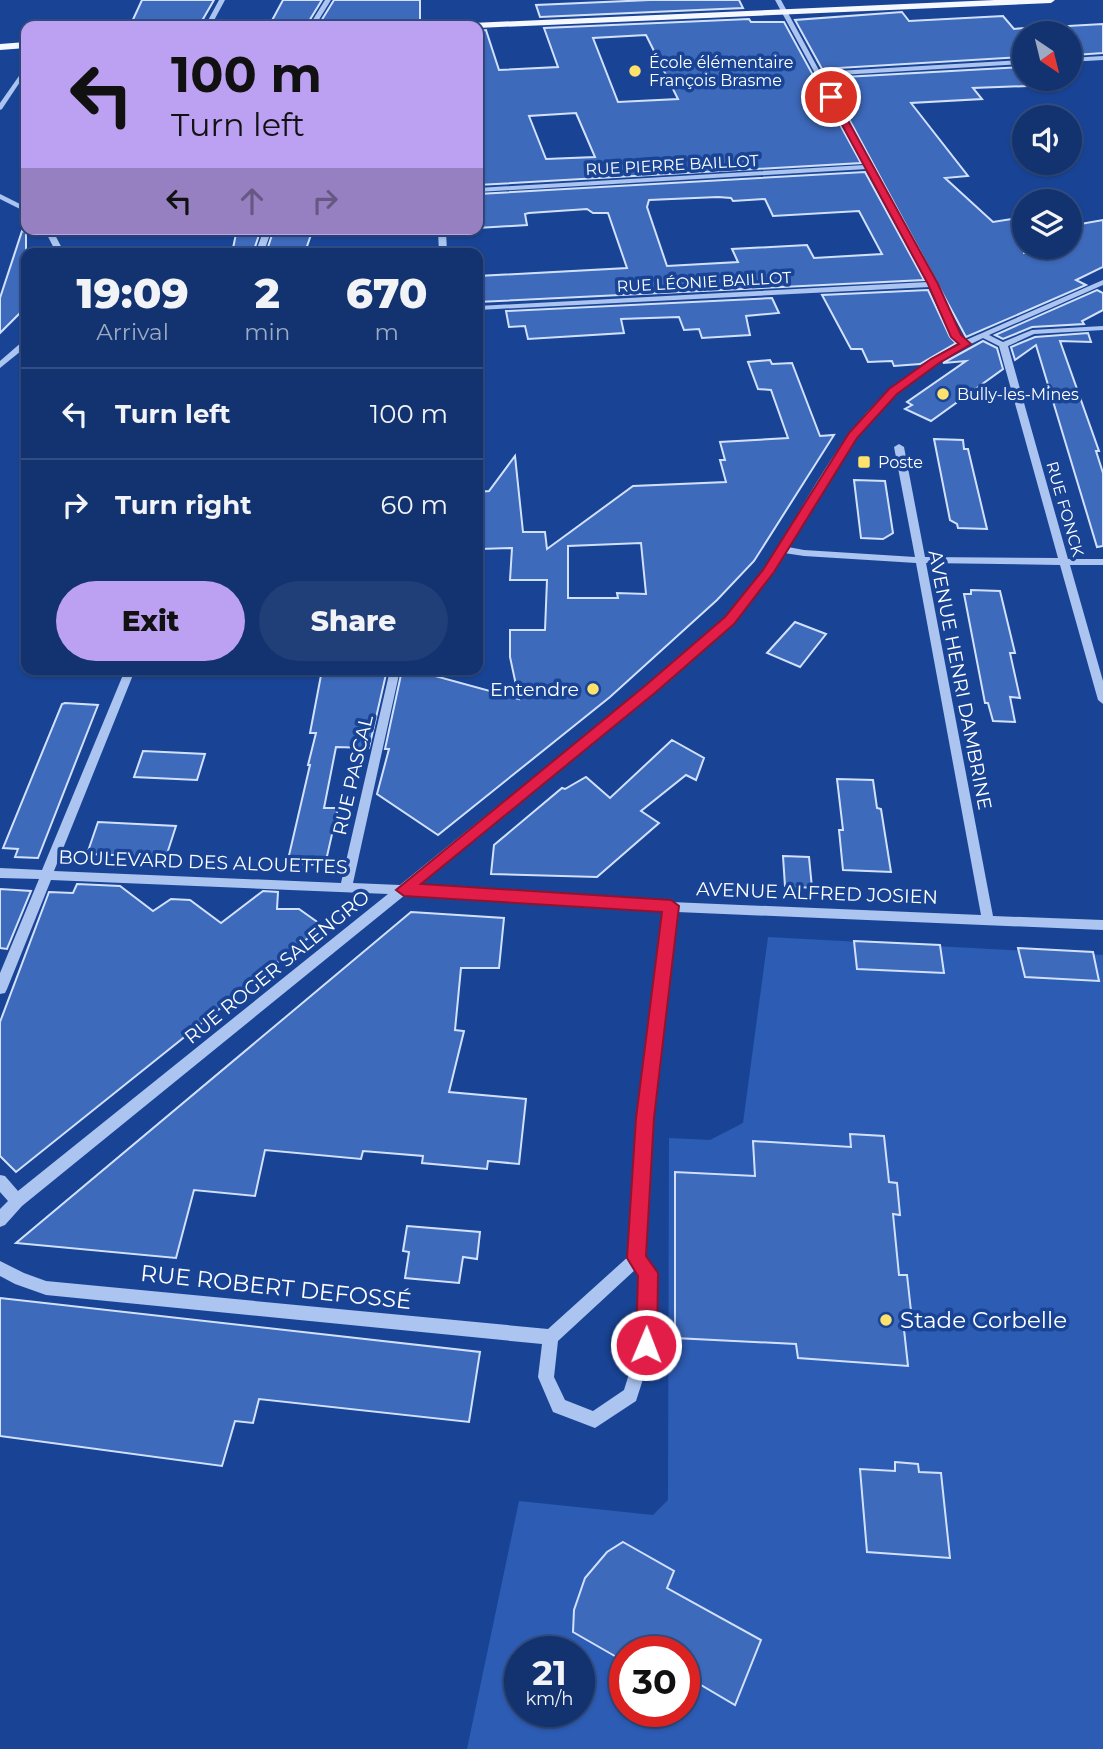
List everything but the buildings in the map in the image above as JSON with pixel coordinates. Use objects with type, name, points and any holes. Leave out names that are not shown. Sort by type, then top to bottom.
[{"type":"main road","points":[[483,26],[1051,0]]},
{"type":"main road","points":[[0,47],[21,45]]},
{"type":"street","points":[[211,21],[222,0]]},
{"type":"street","points":[[315,21],[328,0]]},
{"type":"street","points":[[778,0],[933,284],[957,337],[966,344]]},
{"type":"street","points":[[1082,59],[1103,58]]},
{"type":"street","points":[[818,74],[1012,63]]},
{"type":"street","points":[[0,108],[21,76]]},
{"type":"street","name":"RUE PIERRE BAILLOT","points":[[483,190],[869,167]]},
{"type":"street","points":[[0,196],[21,207]]},
{"type":"street","name":"RUE ROGER SALENGRO","points":[[0,1220],[17,1201],[404,890],[651,689],[730,621],[768,572],[853,436],[883,401],[935,361],[966,344],[1103,282]]},
{"type":"street","name":"RUE LÉONIE BAILLOT","points":[[483,308],[933,284]]},
{"type":"street","points":[[985,336],[1003,345],[1032,332],[1103,328]]},
{"type":"street","name":"RUE FONCK","points":[[1003,345],[1103,700]]},
{"type":"street","points":[[0,365],[21,347]]},
{"type":"street","name":"AVENUE HENRI DAMBRINE","points":[[899,447],[988,920]]},
{"type":"street","points":[[780,549],[804,553],[920,560],[1103,562]]},
{"type":"street","points":[[0,989],[128,675]]},
{"type":"street","name":"RUE PASCAL","points":[[346,887],[393,675]]},
{"type":"street","name":"BOULEVARD DES ALOUETTES","points":[[0,873],[404,890]]},
{"type":"street","name":"AVENUE ALFRED JOSIEN","points":[[404,890],[671,906],[1103,925]]},
{"type":"street","points":[[636,1258],[551,1337],[546,1377],[559,1406],[595,1420],[630,1395],[646,1345],[648,1273],[636,1258],[645,1118],[671,906]]},
{"type":"street","points":[[0,1181],[17,1201]]},
{"type":"street","name":"RUE ROBERT DEFOSSÉ","points":[[0,1268],[20,1279],[46,1288],[551,1337]]},
{"type":"shaded area","name":"Stade Corbelle","points":[[768,937],[1103,955],[1103,1749],[467,1749],[519,1501],[653,1515],[668,1500],[669,1138],[710,1140],[743,1123]]},
{"type":"place","name":"École élémentaire François Brasme","points":[[635,71]]},
{"type":"place","name":"Bully-les-Mines","points":[[943,394]]},
{"type":"place","name":"Poste","points":[[864,462]]},
{"type":"place","name":"Entendre","points":[[593,689]]},
{"type":"place","name":"Stade Corbelle","points":[[886,1320]]},
{"type":"route","points":[[646,1345],[648,1273],[636,1258],[645,1118],[671,906],[404,890],[651,689],[730,621],[768,572],[853,436],[893,391],[935,361],[966,344],[957,337],[933,284],[831,97]]}]
